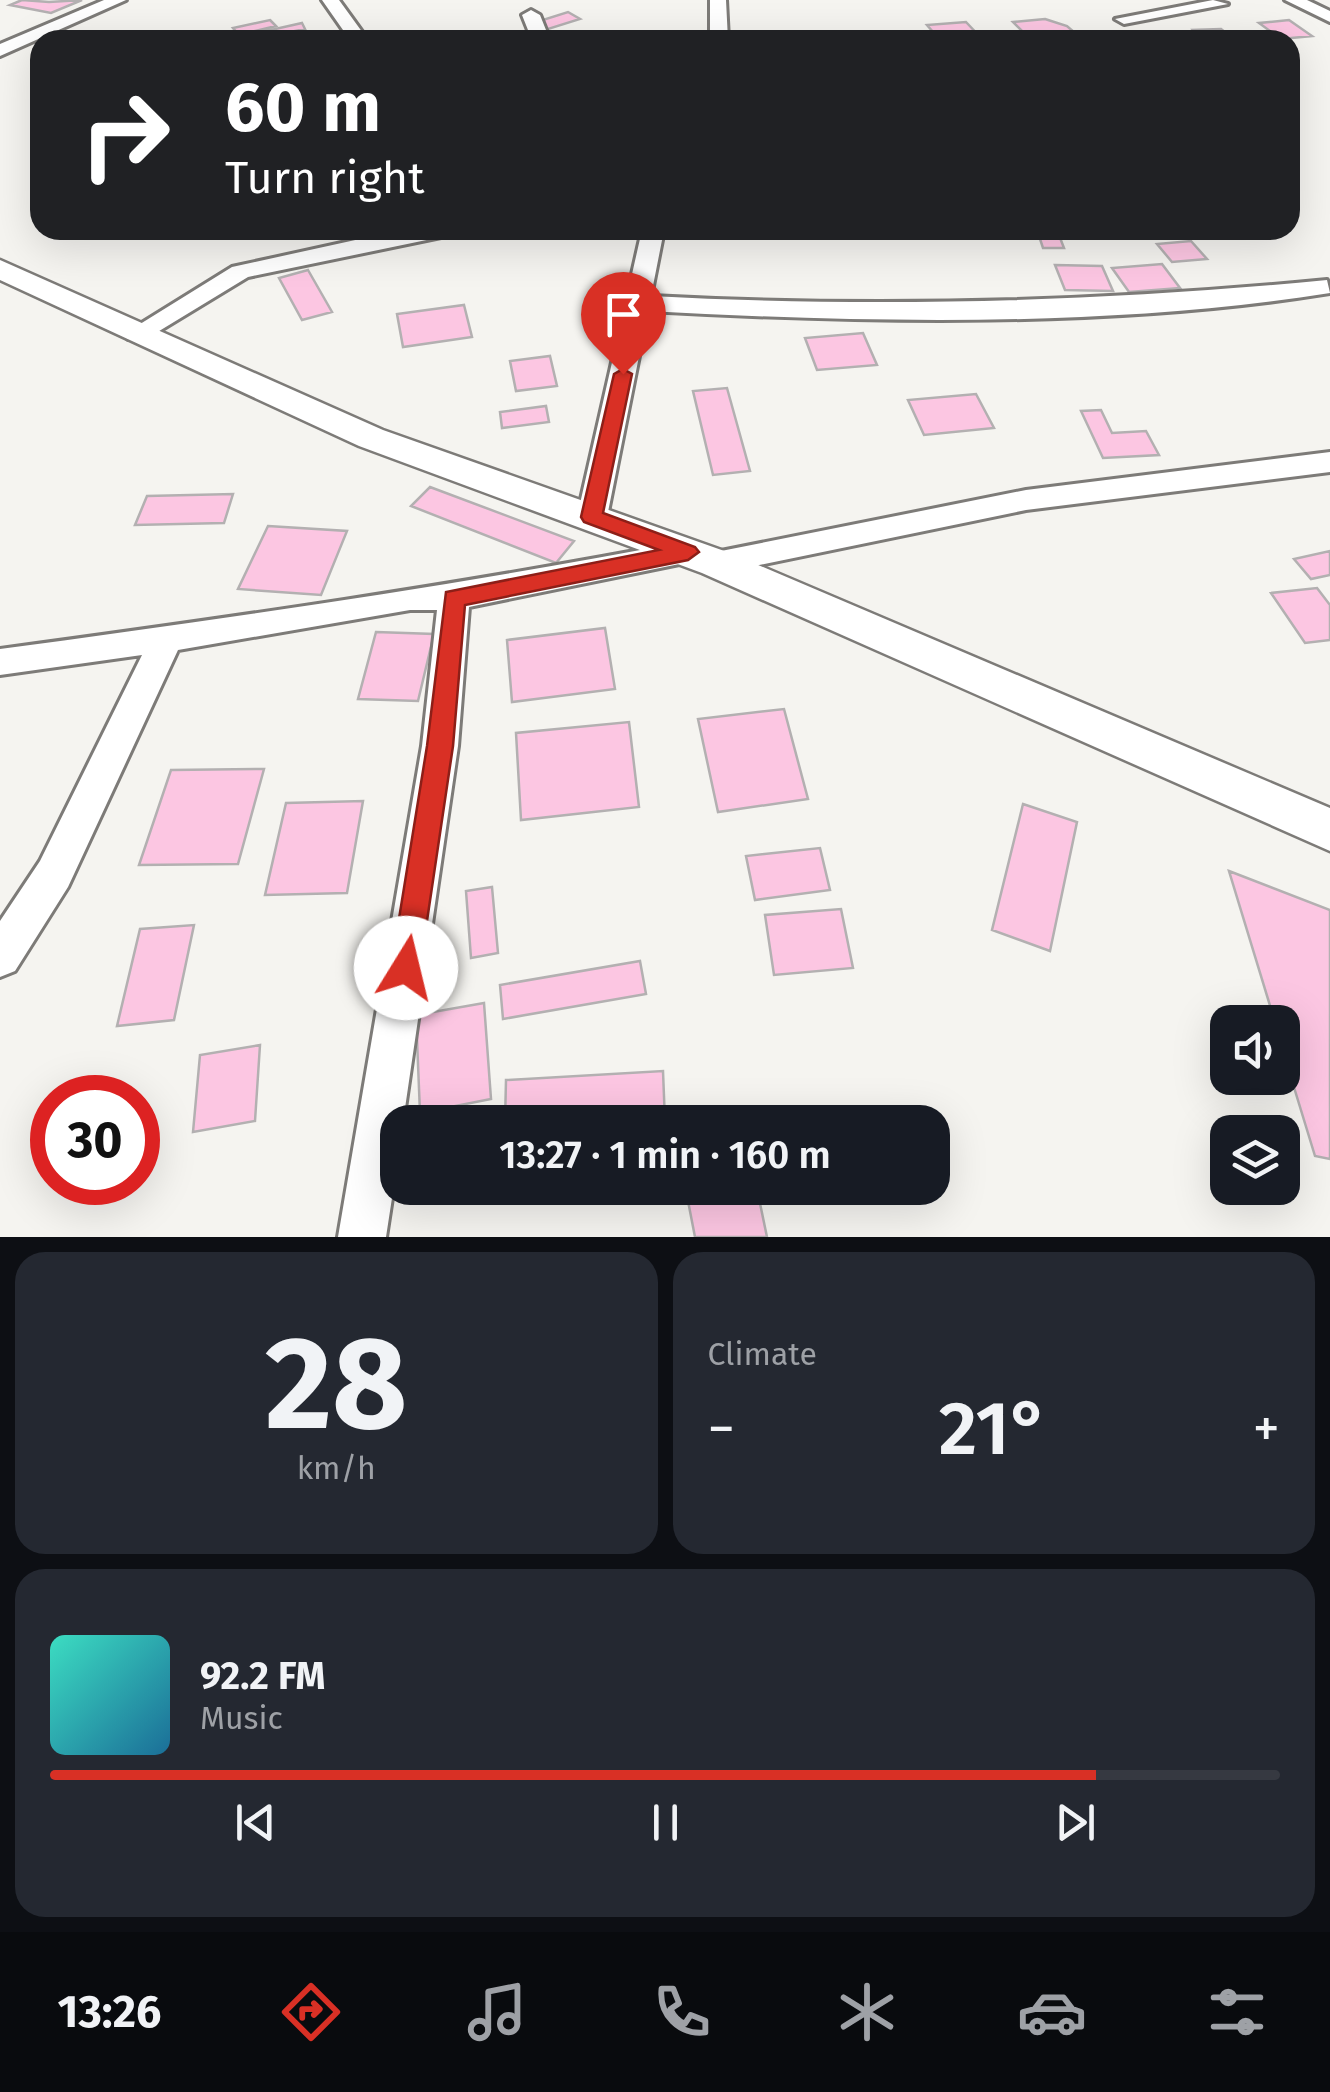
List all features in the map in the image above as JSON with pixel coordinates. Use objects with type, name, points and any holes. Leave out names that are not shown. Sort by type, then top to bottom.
[{"type":"street","points":[[49,30],[118,0]]},
{"type":"street","points":[[330,0],[352,30]]},
{"type":"street","points":[[718,0],[719,30]]},
{"type":"street","points":[[1293,0],[1330,17]]},
{"type":"street","points":[[1124,19],[1220,4]]},
{"type":"street","points":[[531,15],[537,30]]},
{"type":"street","points":[[0,51],[30,38]]},
{"type":"street","points":[[136,334],[240,272],[384,240]]},
{"type":"street","points":[[592,517],[651,240]]},
{"type":"street","points":[[0,269],[370,438],[702,557],[1330,830]]},
{"type":"street","points":[[638,303],[806,313],[924,314],[1185,302],[1327,287]]},
{"type":"street","points":[[0,662],[270,624],[410,598],[454,598],[1026,500],[1330,462]]},
{"type":"street","points":[[362,1237],[440,746],[454,598]]},
{"type":"street","points":[[0,957],[54,874],[168,636]]},
{"type":"building","points":[[22,0],[82,0],[51,13],[10,5]]},
{"type":"building","points":[[568,12],[580,19],[545,30],[533,23]]},
{"type":"building","points":[[1045,19],[1072,30],[1021,30],[1013,22]]},
{"type":"building","points":[[270,20],[276,26],[260,30],[233,28]]},
{"type":"building","points":[[1289,20],[1312,36],[1300,37],[1300,30],[1269,30],[1259,23]]},
{"type":"building","points":[[966,22],[974,30],[931,30],[927,25]]},
{"type":"building","points":[[302,23],[305,29],[300,30],[270,30]]},
{"type":"building","points":[[1040,240],[1061,240],[1064,248],[1043,248]]},
{"type":"building","points":[[1191,241],[1207,259],[1172,262],[1157,244]]},
{"type":"building","points":[[1162,264],[1180,288],[1129,292],[1112,268]]},
{"type":"building","points":[[1055,265],[1102,266],[1113,291],[1065,290]]},
{"type":"building","points":[[308,270],[332,312],[302,320],[279,278]]},
{"type":"building","points":[[464,305],[472,337],[403,347],[397,314]]},
{"type":"building","points":[[863,333],[877,365],[817,370],[805,338]]},
{"type":"building","points":[[550,356],[557,386],[516,391],[510,361]]},
{"type":"building","points":[[727,388],[750,471],[713,475],[693,391]]},
{"type":"building","points":[[976,394],[994,428],[924,435],[908,400]]},
{"type":"building","points":[[546,406],[549,422],[502,428],[500,412]]},
{"type":"building","points":[[1101,410],[1112,433],[1146,431],[1159,455],[1103,458],[1081,411]]},
{"type":"building","points":[[430,487],[574,541],[556,563],[411,506]]},
{"type":"building","points":[[233,494],[224,523],[135,525],[147,496]]},
{"type":"building","points":[[268,526],[347,531],[321,595],[238,589]]},
{"type":"building","points":[[1330,551],[1330,575],[1311,579],[1294,559]]},
{"type":"building","points":[[1317,588],[1330,605],[1330,640],[1305,643],[1271,593]]},
{"type":"building","points":[[605,628],[615,689],[512,702],[507,640]]},
{"type":"building","points":[[376,632],[434,634],[418,701],[358,699]]},
{"type":"building","points":[[784,709],[808,799],[718,812],[698,719]]},
{"type":"building","points":[[629,722],[639,807],[521,820],[516,733]]},
{"type":"building","points":[[264,769],[238,864],[139,865],[171,770]]},
{"type":"building","points":[[363,801],[347,893],[265,895],[286,803]]},
{"type":"building","points":[[1023,804],[1077,822],[1050,951],[992,930]]},
{"type":"building","points":[[820,848],[830,890],[755,900],[746,856]]},
{"type":"building","points":[[1229,871],[1330,910],[1330,1159],[1315,1156],[1296,1095],[1300,1095],[1300,1005],[1270,1005]]},
{"type":"building","points":[[492,887],[498,953],[471,958],[466,891]]},
{"type":"building","points":[[841,909],[853,968],[774,975],[765,915]]},
{"type":"building","points":[[194,925],[174,1020],[117,1026],[140,929]]},
{"type":"building","points":[[640,961],[646,994],[503,1019],[500,985]]},
{"type":"building","points":[[484,1003],[491,1099],[461,1105],[420,1105],[416,1015]]},
{"type":"building","points":[[260,1045],[255,1121],[193,1132],[200,1055]]},
{"type":"building","points":[[663,1071],[664,1105],[505,1105],[506,1080]]},
{"type":"building","points":[[689,1205],[760,1205],[767,1237],[695,1237]]},
{"type":"route","points":[[406,968],[440,746],[454,598],[688,552],[592,517],[623,374]]}]
